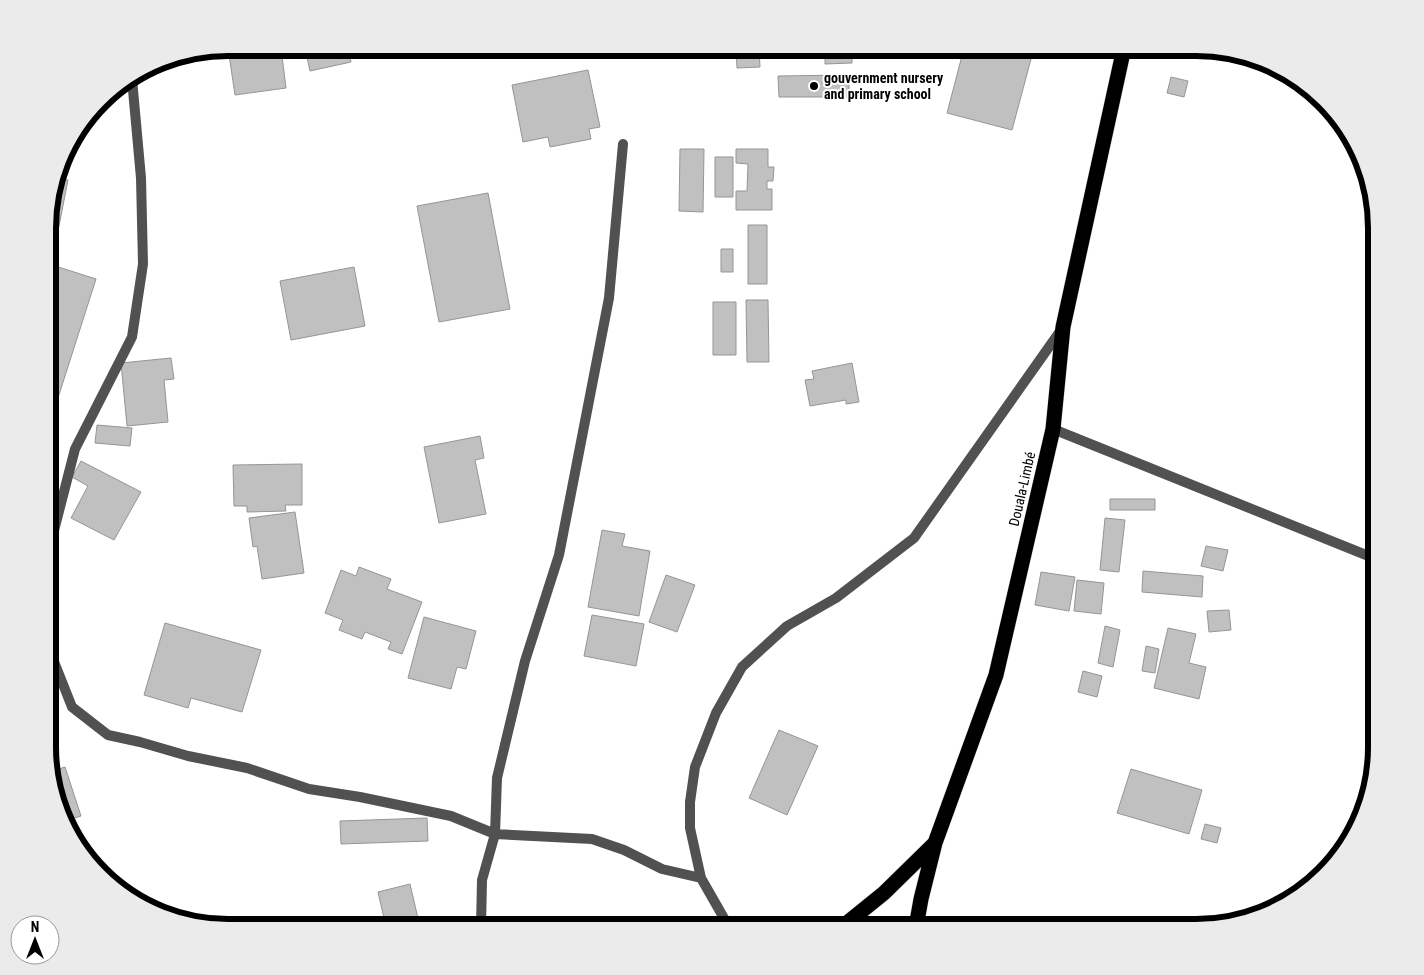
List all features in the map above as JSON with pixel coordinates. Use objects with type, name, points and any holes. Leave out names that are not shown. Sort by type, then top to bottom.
[{"type":"highway","name":"Douala-Limbé","points":[[918,918],[935,843],[996,675],[1053,429],[1063,327],[1122,56]]},
{"type":"highway","points":[[853,918],[884,893],[935,843]]},
{"type":"street","points":[[56,522],[74,449],[132,337],[143,264],[141,178],[133,85]]},
{"type":"street","points":[[481,919],[482,880],[495,834],[497,778],[525,661],[559,555],[609,298],[623,144]]},
{"type":"street","points":[[724,918],[701,878],[690,828],[690,802],[695,767],[716,713],[742,667],[787,626],[836,598],[914,538],[1063,327]]},
{"type":"street","points":[[1053,429],[1367,555]]},
{"type":"street","points":[[56,667],[72,708],[108,736],[140,742],[188,756],[247,768],[309,789],[360,797],[451,816],[495,834],[592,838],[624,850],[662,868],[701,878]]},
{"type":"building","points":[[229,56],[282,56],[286,88],[235,95]]},
{"type":"building","points":[[307,56],[350,56],[351,62],[310,71]]},
{"type":"building","points":[[736,56],[759,56],[760,67],[737,68]]},
{"type":"building","points":[[825,56],[852,56],[852,63],[825,64]]},
{"type":"building","points":[[962,56],[1032,56],[1012,130],[947,113]]},
{"type":"building","points":[[588,70],[600,127],[589,129],[591,139],[550,147],[548,137],[523,142],[512,85]]},
{"type":"building","name":"gouvernment nursery and primary school","points":[[849,75],[849,97],[779,97],[778,76]]},
{"type":"building","points":[[1171,77],[1188,81],[1184,97],[1167,93]]},
{"type":"building","points":[[680,149],[704,149],[703,212],[679,211]]},
{"type":"building","points":[[736,149],[768,149],[768,167],[774,167],[773,181],[767,181],[767,189],[772,189],[772,210],[736,210],[736,191],[747,191],[748,164],[736,163]]},
{"type":"building","points":[[715,157],[733,157],[733,197],[715,197]]},
{"type":"building","points":[[64,179],[68,180],[57,236],[58,206]]},
{"type":"building","points":[[488,193],[510,309],[439,322],[417,206]]},
{"type":"building","points":[[748,225],[767,225],[767,284],[748,284]]},
{"type":"building","points":[[721,249],[733,249],[733,272],[721,272]]},
{"type":"building","points":[[56,266],[96,279],[56,404]]},
{"type":"building","points":[[354,267],[365,326],[291,340],[280,281]]},
{"type":"building","points":[[746,300],[768,300],[769,362],[747,362]]},
{"type":"building","points":[[713,302],[736,302],[736,355],[713,355]]},
{"type":"building","points":[[171,358],[174,379],[164,380],[168,422],[127,426],[121,363]]},
{"type":"building","points":[[852,363],[859,402],[846,404],[846,400],[810,406],[805,380],[814,379],[812,371]]},
{"type":"building","points":[[97,425],[132,428],[130,446],[95,443]]},
{"type":"building","points":[[480,436],[484,458],[475,460],[486,514],[439,523],[424,447]]},
{"type":"building","points":[[81,461],[141,492],[114,540],[71,518],[88,486],[72,477]]},
{"type":"building","points":[[302,464],[302,505],[285,505],[286,511],[247,512],[247,506],[234,506],[233,465]]},
{"type":"building","points":[[1110,499],[1155,499],[1155,510],[1110,510]]},
{"type":"building","points":[[295,512],[304,573],[262,579],[257,546],[253,547],[249,518]]},
{"type":"building","points":[[1105,518],[1125,520],[1119,572],[1100,570]]},
{"type":"building","points":[[602,530],[625,534],[622,546],[650,551],[639,616],[588,607]]},
{"type":"building","points":[[1206,546],[1228,550],[1223,571],[1201,566]]},
{"type":"building","points":[[359,567],[391,579],[387,589],[422,602],[402,654],[388,649],[391,642],[365,632],[362,639],[339,630],[343,620],[325,613],[341,570],[356,576]]},
{"type":"building","points":[[1143,571],[1203,576],[1202,597],[1142,592]]},
{"type":"building","points":[[1041,572],[1075,577],[1069,611],[1035,605]]},
{"type":"building","points":[[666,575],[695,585],[677,632],[649,622]]},
{"type":"building","points":[[1077,580],[1104,583],[1101,614],[1074,611]]},
{"type":"building","points":[[1229,610],[1231,630],[1209,632],[1207,611]]},
{"type":"building","points":[[592,615],[644,624],[636,666],[584,656]]},
{"type":"building","points":[[424,617],[476,631],[466,669],[457,667],[451,689],[408,678]]},
{"type":"building","points":[[165,623],[261,650],[242,712],[191,698],[188,708],[144,695]]},
{"type":"building","points":[[1105,626],[1120,630],[1113,667],[1098,663]]},
{"type":"building","points":[[1168,628],[1196,634],[1189,663],[1206,667],[1199,699],[1154,688]]},
{"type":"building","points":[[1146,646],[1159,649],[1155,673],[1142,671]]},
{"type":"building","points":[[1083,671],[1102,676],[1097,697],[1078,692]]},
{"type":"building","points":[[779,730],[818,746],[787,815],[749,798]]},
{"type":"building","points":[[65,767],[81,816],[72,819],[65,802],[58,769]]},
{"type":"building","points":[[1131,769],[1202,790],[1189,834],[1117,813]]},
{"type":"building","points":[[427,818],[428,841],[341,844],[340,821]]},
{"type":"building","points":[[1205,824],[1221,828],[1217,843],[1201,839]]},
{"type":"building","points":[[410,884],[418,919],[384,919],[378,892]]},
{"type":"place","name":"gouvernment nursery and primary school","points":[[814,86]]}]
